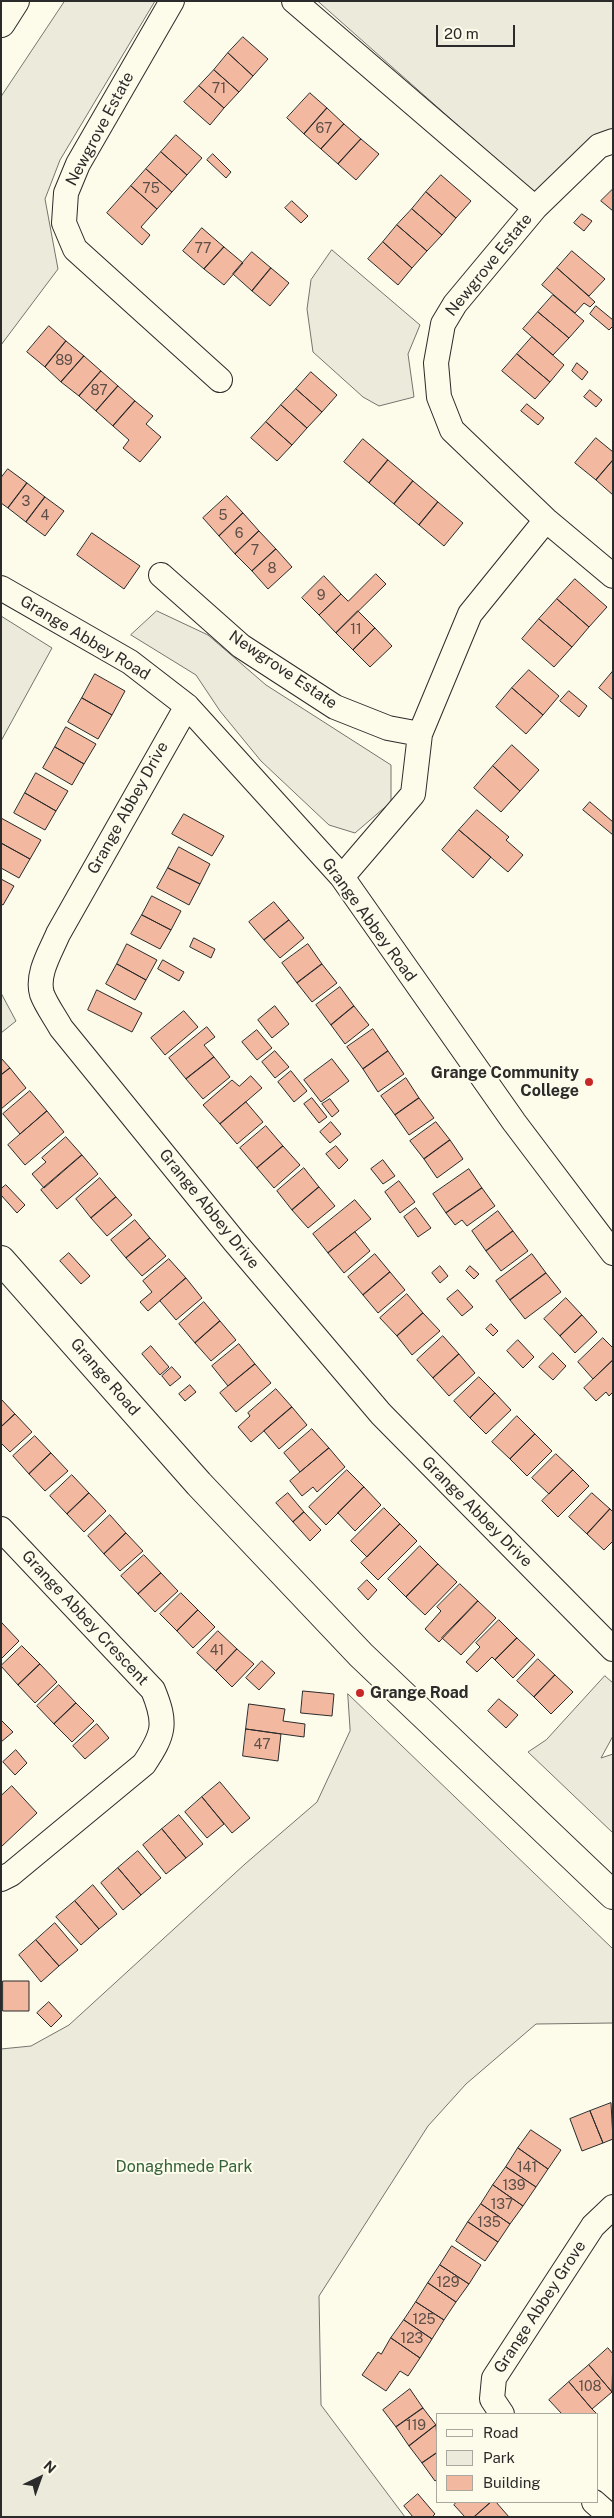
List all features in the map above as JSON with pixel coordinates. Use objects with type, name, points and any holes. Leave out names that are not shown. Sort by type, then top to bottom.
[{"type":"main road","points":[[1,23],[16,1]]},
{"type":"main road","name":"Grange Road","points":[[1,1260],[199,1484],[361,1655],[613,1895]]},
{"type":"street","name":"Newgrove Estate","points":[[172,1],[78,164],[66,193],[64,223],[75,249],[220,380]]},
{"type":"street","name":"Newgrove Estate","points":[[294,1],[535,208]]},
{"type":"street","name":"Newgrove Estate","points":[[613,141],[599,146],[535,208],[455,304],[443,324],[436,362],[439,397],[452,430],[546,520],[613,576]]},
{"type":"street","points":[[342,877],[413,794],[420,734],[470,614],[546,520]]},
{"type":"street","name":"Newgrove Estate","points":[[161,575],[241,646],[335,707],[388,728],[420,734]]},
{"type":"street","name":"Grange Abbey Road","points":[[1,588],[130,662],[187,706],[342,877],[514,1122],[613,1253]]},
{"type":"street","name":"Grange Abbey Drive","points":[[187,706],[58,934],[45,964],[40,985],[42,994],[68,1036],[234,1241],[381,1414],[613,1649]]},
{"type":"street","name":"Grange Abbey Crescent","points":[[1,1529],[153,1690],[162,1714],[159,1742],[144,1764],[12,1874],[1,1879]]},
{"type":"street","name":"Grange Abbey Grove","points":[[501,2413],[492,2399],[494,2378],[593,2226],[613,2207]]},
{"type":"street","points":[[595,2503],[611,2517]]},
{"type":"green space","points":[[65,1],[155,1],[60,160],[45,199],[58,269],[1,345],[1,97]]},
{"type":"green space","points":[[318,1],[613,1],[613,143],[535,193]]},
{"type":"green space","points":[[332,250],[420,325],[408,354],[414,397],[379,406],[363,397],[313,352],[307,309],[311,280]]},
{"type":"green space","points":[[157,611],[208,635],[266,685],[391,765],[391,802],[355,833],[329,825],[261,761],[220,711],[196,675],[131,635]]},
{"type":"green space","points":[[1,616],[52,648],[1,741]]},
{"type":"green space","points":[[1,993],[16,1021],[1,1033]]},
{"type":"green space","points":[[605,1676],[613,1683],[613,1736],[601,1758],[613,1754],[613,1833],[528,1752],[546,1740]]},
{"type":"green space","name":"Donaghmede Park","points":[[348,1694],[613,1949],[613,2023],[536,2024],[466,2084],[428,2126],[319,2296],[321,2405],[405,2517],[1,2517],[1,2049],[31,2046],[69,2025],[245,1864],[317,1802],[350,1731]]},
{"type":"building","points":[[243,37],[268,59],[253,76],[228,53]]},
{"type":"building","points":[[228,53],[253,76],[239,92],[214,70]]},
{"type":"building","points":[[214,70],[239,92],[224,108],[199,86]]},
{"type":"building","points":[[199,86],[224,108],[210,125],[184,102]]},
{"type":"building","points":[[310,93],[327,108],[304,134],[287,118]]},
{"type":"building","points":[[327,108],[344,124],[321,149],[304,134]]},
{"type":"building","points":[[344,124],[361,139],[338,164],[321,149]]},
{"type":"building","points":[[176,135],[202,158],[187,175],[161,152]]},
{"type":"building","points":[[361,139],[379,154],[356,180],[338,164]]},
{"type":"building","points":[[161,152],[187,175],[172,192],[146,169]]},
{"type":"building","points":[[213,154],[231,172],[226,178],[207,160]]},
{"type":"building","points":[[146,169],[172,192],[157,209],[131,186]]},
{"type":"building","points":[[441,175],[471,201],[456,218],[426,192]]},
{"type":"building","points":[[131,186],[157,209],[141,227],[150,235],[142,245],[107,213]]},
{"type":"building","points":[[613,189],[613,211],[601,201]]},
{"type":"building","points":[[426,192],[456,218],[442,235],[412,209]]},
{"type":"building","points":[[292,201],[308,216],[301,223],[285,208]]},
{"type":"building","points":[[412,209],[442,235],[427,251],[397,225]]},
{"type":"building","points":[[582,214],[592,221],[584,231],[574,223]]},
{"type":"building","points":[[397,225],[427,251],[412,268],[383,242]]},
{"type":"building","points":[[202,228],[224,247],[204,269],[183,251]]},
{"type":"building","points":[[383,242],[412,268],[398,285],[368,259]]},
{"type":"building","points":[[224,247],[243,263],[224,285],[204,269]]},
{"type":"building","points":[[572,251],[605,279],[589,296],[557,268]]},
{"type":"building","points":[[252,252],[271,268],[252,291],[233,274]]},
{"type":"building","points":[[271,268],[289,283],[270,306],[252,291]]},
{"type":"building","points":[[557,268],[595,302],[590,307],[584,303],[575,313],[542,285]]},
{"type":"building","points":[[553,295],[584,321],[569,338],[538,312]]},
{"type":"building","points":[[596,306],[613,320],[613,326],[609,330],[590,314]]},
{"type":"building","points":[[538,312],[569,338],[553,355],[523,329]]},
{"type":"building","points":[[49,326],[66,341],[45,367],[27,352]]},
{"type":"building","points":[[532,337],[564,365],[550,382],[517,354]]},
{"type":"building","points":[[66,341],[84,356],[61,382],[45,367]]},
{"type":"building","points":[[517,354],[550,382],[535,399],[502,371]]},
{"type":"building","points":[[84,356],[101,371],[79,396],[61,382]]},
{"type":"building","points":[[577,363],[588,372],[582,380],[572,371]]},
{"type":"building","points":[[101,371],[118,386],[96,411],[79,396]]},
{"type":"building","points":[[311,372],[337,395],[322,412],[296,389]]},
{"type":"building","points":[[118,386],[135,401],[113,426],[96,411]]},
{"type":"building","points":[[296,389],[322,412],[307,428],[281,405]]},
{"type":"building","points":[[590,390],[602,400],[596,407],[584,397]]},
{"type":"building","points":[[135,401],[153,416],[146,424],[161,437],[140,462],[123,448],[129,440],[113,426]]},
{"type":"building","points":[[527,404],[544,418],[538,425],[521,411]]},
{"type":"building","points":[[281,405],[307,428],[292,445],[266,422]]},
{"type":"building","points":[[266,422],[292,445],[277,461],[251,438]]},
{"type":"building","points":[[596,438],[613,452],[613,460],[596,480],[575,463]]},
{"type":"building","points":[[363,439],[388,460],[369,483],[344,462]]},
{"type":"building","points":[[388,460],[413,481],[394,504],[369,483]]},
{"type":"building","points":[[613,460],[613,495],[596,480]]},
{"type":"building","points":[[8,469],[27,483],[8,508],[1,503],[1,478]]},
{"type":"building","points":[[413,481],[438,502],[419,525],[394,504]]},
{"type":"building","points":[[27,483],[45,497],[26,522],[8,508]]},
{"type":"building","points":[[227,496],[243,513],[219,536],[203,518]]},
{"type":"building","points":[[45,497],[64,511],[45,536],[26,522]]},
{"type":"building","points":[[438,502],[463,523],[444,546],[419,525]]},
{"type":"building","points":[[243,513],[259,531],[235,554],[219,536]]},
{"type":"building","points":[[259,531],[276,549],[252,571],[235,554]]},
{"type":"building","points":[[92,533],[140,566],[124,589],[77,555]]},
{"type":"building","points":[[276,549],[292,567],[268,589],[252,571]]},
{"type":"building","points":[[376,574],[386,584],[336,633],[319,615],[341,594],[348,601]]},
{"type":"building","points":[[324,576],[341,594],[319,615],[302,598]]},
{"type":"building","points":[[575,579],[607,607],[589,627],[557,599]]},
{"type":"building","points":[[557,599],[589,627],[572,647],[539,619]]},
{"type":"building","points":[[358,611],[375,628],[353,650],[336,633]]},
{"type":"building","points":[[539,619],[572,647],[554,667],[522,639]]},
{"type":"building","points":[[375,628],[392,646],[370,667],[353,650]]},
{"type":"building","points":[[529,670],[559,696],[543,715],[512,688]]},
{"type":"building","points":[[613,671],[613,700],[599,688]]},
{"type":"building","points":[[95,674],[125,691],[112,715],[82,698]]},
{"type":"building","points":[[512,688],[543,715],[526,734],[496,707]]},
{"type":"building","points":[[569,691],[587,706],[579,717],[560,701]]},
{"type":"building","points":[[82,698],[112,715],[98,739],[68,722]]},
{"type":"building","points":[[66,727],[96,744],[84,764],[55,747]]},
{"type":"building","points":[[512,745],[539,770],[520,791],[493,766]]},
{"type":"building","points":[[55,747],[84,764],[72,785],[43,768]]},
{"type":"building","points":[[493,766],[520,791],[501,812],[474,788]]},
{"type":"building","points":[[36,773],[68,791],[56,811],[25,793]]},
{"type":"building","points":[[25,793],[56,811],[45,830],[14,813]]},
{"type":"building","points":[[590,802],[613,822],[613,835],[583,810]]},
{"type":"building","points":[[477,810],[509,837],[506,840],[523,855],[508,872],[459,830]]},
{"type":"building","points":[[184,814],[224,836],[212,856],[172,834]]},
{"type":"building","points":[[1,818],[41,840],[30,859],[1,843]]},
{"type":"building","points":[[459,830],[491,857],[473,878],[442,850]]},
{"type":"building","points":[[1,843],[30,859],[19,878],[1,868]]},
{"type":"building","points":[[179,847],[210,864],[200,884],[168,868]]},
{"type":"building","points":[[168,868],[200,884],[189,905],[157,888]]},
{"type":"building","points":[[1,879],[14,886],[3,905],[1,904]]},
{"type":"building","points":[[152,896],[181,911],[171,930],[142,915]]},
{"type":"building","points":[[274,902],[289,920],[264,940],[249,922]]},
{"type":"building","points":[[142,915],[171,930],[160,949],[131,934]]},
{"type":"building","points":[[289,920],[304,938],[280,958],[264,940]]},
{"type":"building","points":[[194,938],[215,949],[211,958],[190,947]]},
{"type":"building","points":[[127,944],[157,960],[146,980],[117,964]]},
{"type":"building","points":[[308,944],[322,964],[297,983],[282,963]]},
{"type":"building","points":[[163,960],[184,972],[179,981],[158,969]]},
{"type":"building","points":[[117,964],[146,980],[135,1000],[106,984]]},
{"type":"building","points":[[322,964],[337,983],[312,1002],[297,983]]},
{"type":"building","points":[[340,987],[354,1006],[331,1025],[316,1005]]},
{"type":"building","points":[[97,990],[142,1013],[132,1032],[88,1010]]},
{"type":"building","points":[[275,1006],[289,1024],[272,1038],[258,1020]]},
{"type":"building","points":[[354,1006],[369,1025],[345,1044],[331,1025]]},
{"type":"building","points":[[184,1011],[198,1027],[165,1055],[151,1038]]},
{"type":"building","points":[[207,1027],[215,1037],[204,1045],[214,1057],[186,1079],[169,1058]]},
{"type":"building","points":[[373,1029],[388,1051],[363,1069],[347,1047]]},
{"type":"building","points":[[257,1030],[272,1048],[257,1060],[242,1042]]},
{"type":"building","points":[[275,1051],[289,1067],[275,1078],[262,1062]]},
{"type":"building","points":[[388,1051],[404,1074],[378,1092],[363,1069]]},
{"type":"building","points":[[214,1057],[230,1077],[203,1099],[186,1079]]},
{"type":"building","points":[[1,1058],[10,1068],[1,1075]]},
{"type":"building","points":[[332,1059],[349,1081],[321,1102],[304,1080]]},
{"type":"building","points":[[10,1068],[26,1088],[1,1109],[1,1075]]},
{"type":"building","points":[[291,1071],[307,1091],[294,1102],[278,1082]]},
{"type":"building","points":[[251,1076],[262,1088],[220,1124],[203,1105],[232,1080],[239,1086]]},
{"type":"building","points":[[406,1078],[419,1098],[395,1115],[381,1096]]},
{"type":"building","points":[[30,1091],[47,1111],[20,1134],[3,1114]]},
{"type":"building","points":[[312,1098],[327,1117],[319,1123],[304,1104]]},
{"type":"building","points":[[419,1098],[434,1118],[409,1135],[395,1115]]},
{"type":"building","points":[[330,1099],[339,1111],[332,1117],[322,1104]]},
{"type":"building","points":[[246,1102],[263,1122],[237,1144],[220,1124]]},
{"type":"building","points":[[47,1111],[64,1132],[25,1165],[8,1145]]},
{"type":"building","points":[[331,1122],[341,1134],[330,1143],[320,1132]]},
{"type":"building","points":[[436,1122],[450,1140],[424,1159],[410,1141]]},
{"type":"building","points":[[266,1126],[283,1146],[257,1168],[240,1148]]},
{"type":"building","points":[[66,1137],[82,1155],[44,1188],[32,1174],[46,1162],[42,1158]]},
{"type":"building","points":[[450,1140],[463,1159],[437,1178],[424,1159]]},
{"type":"building","points":[[283,1146],[300,1165],[274,1188],[257,1168]]},
{"type":"building","points":[[336,1146],[348,1160],[339,1169],[326,1154]]},
{"type":"building","points":[[82,1155],[98,1174],[57,1209],[41,1190]]},
{"type":"building","points":[[383,1160],[395,1176],[383,1184],[371,1169]]},
{"type":"building","points":[[304,1168],[319,1187],[292,1210],[277,1191]]},
{"type":"building","points":[[469,1169],[482,1188],[446,1213],[433,1194]]},
{"type":"building","points":[[100,1178],[116,1197],[91,1218],[76,1199]]},
{"type":"building","points":[[399,1181],[415,1202],[400,1213],[385,1192]]},
{"type":"building","points":[[6,1185],[25,1205],[17,1213],[1,1195],[1,1189]]},
{"type":"building","points":[[319,1187],[335,1206],[308,1228],[292,1210]]},
{"type":"building","points":[[482,1188],[495,1206],[467,1226],[462,1220],[455,1225],[446,1213]]},
{"type":"building","points":[[116,1197],[132,1215],[107,1236],[91,1218]]},
{"type":"building","points":[[355,1200],[371,1219],[328,1253],[313,1234]]},
{"type":"building","points":[[416,1208],[431,1228],[418,1237],[404,1217]]},
{"type":"building","points":[[498,1211],[513,1231],[486,1251],[472,1231]]},
{"type":"building","points":[[135,1220],[150,1238],[126,1258],[111,1240]]},
{"type":"building","points":[[513,1231],[528,1251],[501,1271],[486,1251]]},
{"type":"building","points":[[355,1232],[370,1251],[344,1273],[328,1253]]},
{"type":"building","points":[[150,1238],[166,1256],[142,1276],[126,1258]]},
{"type":"building","points":[[69,1253],[90,1276],[81,1284],[60,1261]]},
{"type":"building","points":[[375,1254],[390,1272],[363,1295],[348,1277]]},
{"type":"building","points":[[532,1254],[546,1273],[510,1300],[496,1281]]},
{"type":"building","points":[[169,1259],[186,1278],[148,1311],[140,1302],[152,1292],[143,1281]]},
{"type":"building","points":[[440,1266],[448,1276],[440,1283],[432,1273]]},
{"type":"building","points":[[470,1266],[479,1274],[474,1279],[466,1271]]},
{"type":"building","points":[[390,1272],[405,1290],[378,1313],[363,1295]]},
{"type":"building","points":[[546,1273],[561,1292],[525,1319],[510,1300]]},
{"type":"building","points":[[186,1278],[202,1298],[176,1320],[160,1301]]},
{"type":"building","points":[[458,1290],[473,1307],[462,1316],[447,1299]]},
{"type":"building","points":[[407,1294],[423,1313],[397,1336],[380,1318]]},
{"type":"building","points":[[566,1298],[582,1315],[560,1336],[544,1319]]},
{"type":"building","points":[[204,1302],[220,1321],[195,1343],[179,1324]]},
{"type":"building","points":[[423,1313],[440,1331],[412,1355],[397,1336]]},
{"type":"building","points":[[582,1315],[597,1332],[575,1353],[560,1336]]},
{"type":"building","points":[[220,1321],[236,1340],[211,1361],[195,1343]]},
{"type":"building","points":[[491,1324],[498,1331],[493,1336],[486,1329]]},
{"type":"building","points":[[443,1336],[459,1354],[433,1378],[417,1360]]},
{"type":"building","points":[[603,1338],[613,1348],[613,1360],[593,1379],[578,1362]]},
{"type":"building","points":[[518,1340],[534,1357],[523,1368],[507,1351]]},
{"type":"building","points":[[239,1344],[255,1364],[228,1386],[212,1366]]},
{"type":"building","points":[[151,1346],[169,1367],[160,1375],[142,1354]]},
{"type":"building","points":[[553,1353],[566,1366],[553,1380],[539,1367]]},
{"type":"building","points":[[459,1354],[475,1373],[449,1396],[433,1378]]},
{"type":"building","points":[[613,1360],[613,1392],[609,1396],[606,1392],[596,1401],[584,1388]]},
{"type":"building","points":[[255,1364],[271,1383],[236,1412],[220,1393]]},
{"type":"building","points":[[172,1367],[181,1377],[170,1386],[162,1376]]},
{"type":"building","points":[[479,1377],[495,1393],[470,1418],[454,1401]]},
{"type":"building","points":[[190,1385],[196,1392],[185,1401],[179,1394]]},
{"type":"building","points":[[276,1389],[292,1407],[251,1442],[238,1427],[250,1416],[248,1413]]},
{"type":"building","points":[[495,1393],[511,1410],[486,1434],[470,1418]]},
{"type":"building","points":[[1,1399],[15,1414],[1,1427]]},
{"type":"building","points":[[292,1407],[307,1425],[279,1449],[264,1431]]},
{"type":"building","points":[[15,1414],[32,1432],[10,1452],[1,1443],[1,1427]]},
{"type":"building","points":[[517,1416],[535,1434],[510,1459],[492,1442]]},
{"type":"building","points":[[312,1429],[329,1448],[300,1472],[284,1453]]},
{"type":"building","points":[[535,1434],[552,1451],[527,1476],[510,1459]]},
{"type":"building","points":[[35,1436],[51,1453],[29,1474],[13,1456]]},
{"type":"building","points":[[329,1448],[345,1467],[317,1492],[313,1487],[302,1496],[290,1481]]},
{"type":"building","points":[[51,1453],[68,1471],[45,1491],[29,1474]]},
{"type":"building","points":[[556,1454],[573,1470],[549,1494],[532,1478]]},
{"type":"building","points":[[347,1470],[364,1487],[326,1525],[309,1507]]},
{"type":"building","points":[[573,1470],[589,1486],[558,1517],[542,1501]]},
{"type":"building","points":[[72,1475],[89,1493],[67,1514],[50,1496]]},
{"type":"building","points":[[364,1487],[381,1505],[355,1531],[338,1513]]},
{"type":"building","points":[[89,1493],[106,1511],[84,1532],[67,1514]]},
{"type":"building","points":[[288,1493],[304,1512],[293,1522],[276,1503]]},
{"type":"building","points":[[592,1493],[610,1509],[587,1534],[569,1517]]},
{"type":"building","points":[[384,1508],[400,1524],[367,1557],[351,1541]]},
{"type":"building","points":[[610,1509],[613,1512],[613,1541],[604,1550],[587,1534]]},
{"type":"building","points":[[304,1512],[321,1530],[310,1541],[293,1522]]},
{"type":"building","points":[[110,1515],[126,1533],[104,1554],[88,1536]]},
{"type":"building","points":[[400,1524],[417,1541],[378,1580],[361,1563]]},
{"type":"building","points":[[126,1533],[143,1551],[120,1571],[104,1554]]},
{"type":"building","points":[[420,1546],[438,1564],[406,1597],[388,1579]]},
{"type":"building","points":[[144,1555],[161,1573],[138,1594],[121,1576]]},
{"type":"building","points":[[438,1564],[457,1582],[425,1615],[406,1597]]},
{"type":"building","points":[[161,1573],[178,1591],[155,1612],[138,1594]]},
{"type":"building","points":[[367,1580],[377,1590],[368,1600],[358,1589]]},
{"type":"building","points":[[460,1584],[478,1601],[439,1642],[425,1629],[441,1611],[437,1607]]},
{"type":"building","points":[[181,1593],[198,1610],[177,1631],[160,1614]]},
{"type":"building","points":[[478,1601],[496,1618],[461,1655],[442,1638]]},
{"type":"building","points":[[198,1610],[215,1627],[193,1648],[177,1631]]},
{"type":"building","points":[[499,1620],[517,1638],[495,1660],[492,1657],[477,1672],[466,1662],[480,1647],[476,1643]]},
{"type":"building","points":[[1,1624],[19,1641],[1,1659]]},
{"type":"building","points":[[218,1631],[237,1649],[216,1671],[197,1653]]},
{"type":"building","points":[[517,1638],[535,1655],[513,1678],[495,1660]]},
{"type":"building","points":[[22,1646],[40,1664],[18,1685],[1,1666]]},
{"type":"building","points":[[237,1649],[254,1664],[232,1687],[216,1671]]},
{"type":"building","points":[[538,1659],[555,1675],[534,1697],[517,1681]]},
{"type":"building","points":[[262,1661],[275,1673],[259,1690],[246,1678]]},
{"type":"building","points":[[40,1664],[57,1682],[35,1703],[18,1685]]},
{"type":"building","points":[[555,1675],[573,1692],[551,1714],[534,1697]]},
{"type":"building","points":[[59,1685],[76,1703],[54,1724],[37,1706]]},
{"type":"building","points":[[303,1691],[334,1694],[332,1716],[301,1713]]},
{"type":"building","points":[[499,1699],[518,1715],[506,1728],[488,1711]]},
{"type":"building","points":[[76,1703],[94,1721],[72,1742],[54,1724]]},
{"type":"building","points":[[249,1704],[285,1709],[283,1721],[305,1724],[304,1737],[246,1729]]},
{"type":"building","points":[[1,1720],[13,1732],[1,1742]]},
{"type":"building","points":[[97,1724],[109,1738],[85,1759],[73,1746]]},
{"type":"building","points":[[246,1729],[281,1734],[278,1761],[243,1756]]},
{"type":"building","points":[[16,1750],[27,1763],[15,1775],[3,1762]]},
{"type":"building","points":[[220,1782],[250,1818],[232,1833],[202,1797]]},
{"type":"building","points":[[12,1786],[37,1813],[1,1847],[1,1796]]},
{"type":"building","points":[[202,1797],[224,1824],[207,1838],[185,1812]]},
{"type":"building","points":[[179,1815],[203,1844],[186,1858],[162,1829]]},
{"type":"building","points":[[162,1829],[186,1858],[166,1874],[143,1845]]},
{"type":"building","points":[[138,1851],[161,1878],[141,1895],[118,1868]]},
{"type":"building","points":[[118,1868],[141,1895],[123,1910],[101,1883]]},
{"type":"building","points":[[93,1885],[117,1914],[99,1929],[75,1901]]},
{"type":"building","points":[[75,1901],[99,1929],[81,1945],[56,1917]]},
{"type":"building","points":[[55,1923],[78,1950],[59,1966],[36,1940]]},
{"type":"building","points":[[36,1940],[59,1966],[41,1982],[19,1955]]},
{"type":"building","points":[[3,1981],[29,1981],[29,2011],[3,2011]]},
{"type":"building","points":[[49,2002],[62,2016],[51,2027],[37,2013]]},
{"type":"building","points":[[611,2103],[613,2139],[603,2143],[590,2111]]},
{"type":"building","points":[[590,2111],[603,2143],[582,2151],[570,2119]]},
{"type":"building","points":[[531,2130],[561,2150],[548,2169],[518,2148]]},
{"type":"building","points":[[518,2148],[548,2169],[536,2187],[506,2167]]},
{"type":"building","points":[[506,2167],[536,2187],[523,2206],[493,2185]]},
{"type":"building","points":[[493,2185],[523,2206],[510,2224],[481,2204]]},
{"type":"building","points":[[481,2204],[510,2224],[498,2242],[468,2222]]},
{"type":"building","points":[[468,2222],[498,2242],[485,2261],[456,2241]]},
{"type":"building","points":[[452,2246],[481,2265],[469,2284],[440,2265]]},
{"type":"building","points":[[440,2265],[469,2284],[456,2302],[428,2283]]},
{"type":"building","points":[[428,2283],[456,2302],[444,2320],[416,2302]]},
{"type":"building","points":[[416,2302],[444,2320],[432,2339],[404,2320]]},
{"type":"building","points":[[404,2320],[432,2339],[420,2358],[391,2338]]},
{"type":"building","points":[[391,2338],[420,2358],[408,2376],[400,2371],[386,2391],[362,2375],[378,2352],[381,2354]]},
{"type":"building","points":[[608,2348],[613,2354],[612,2392],[589,2365]]},
{"type":"building","points":[[589,2365],[612,2392],[592,2409],[569,2382]]},
{"type":"building","points":[[569,2382],[596,2413],[561,2413],[549,2400]]},
{"type":"building","points":[[410,2389],[423,2408],[396,2427],[383,2410]]},
{"type":"building","points":[[423,2408],[436,2425],[409,2446],[396,2427]]},
{"type":"building","points":[[436,2425],[436,2453],[422,2463],[409,2446]]},
{"type":"building","points":[[436,2453],[436,2480],[435,2481],[422,2463]]},
{"type":"building","points":[[418,2494],[435,2514],[432,2517],[413,2517],[404,2506]]},
{"type":"building","points":[[456,2503],[490,2503],[474,2517],[465,2517],[454,2505]]},
{"type":"building","points":[[490,2503],[497,2503],[509,2517],[474,2517]]},
{"type":"place","name":"Grange Community College","points":[[589,1082]]},
{"type":"place","name":"Grange Road","points":[[360,1693]]}]
